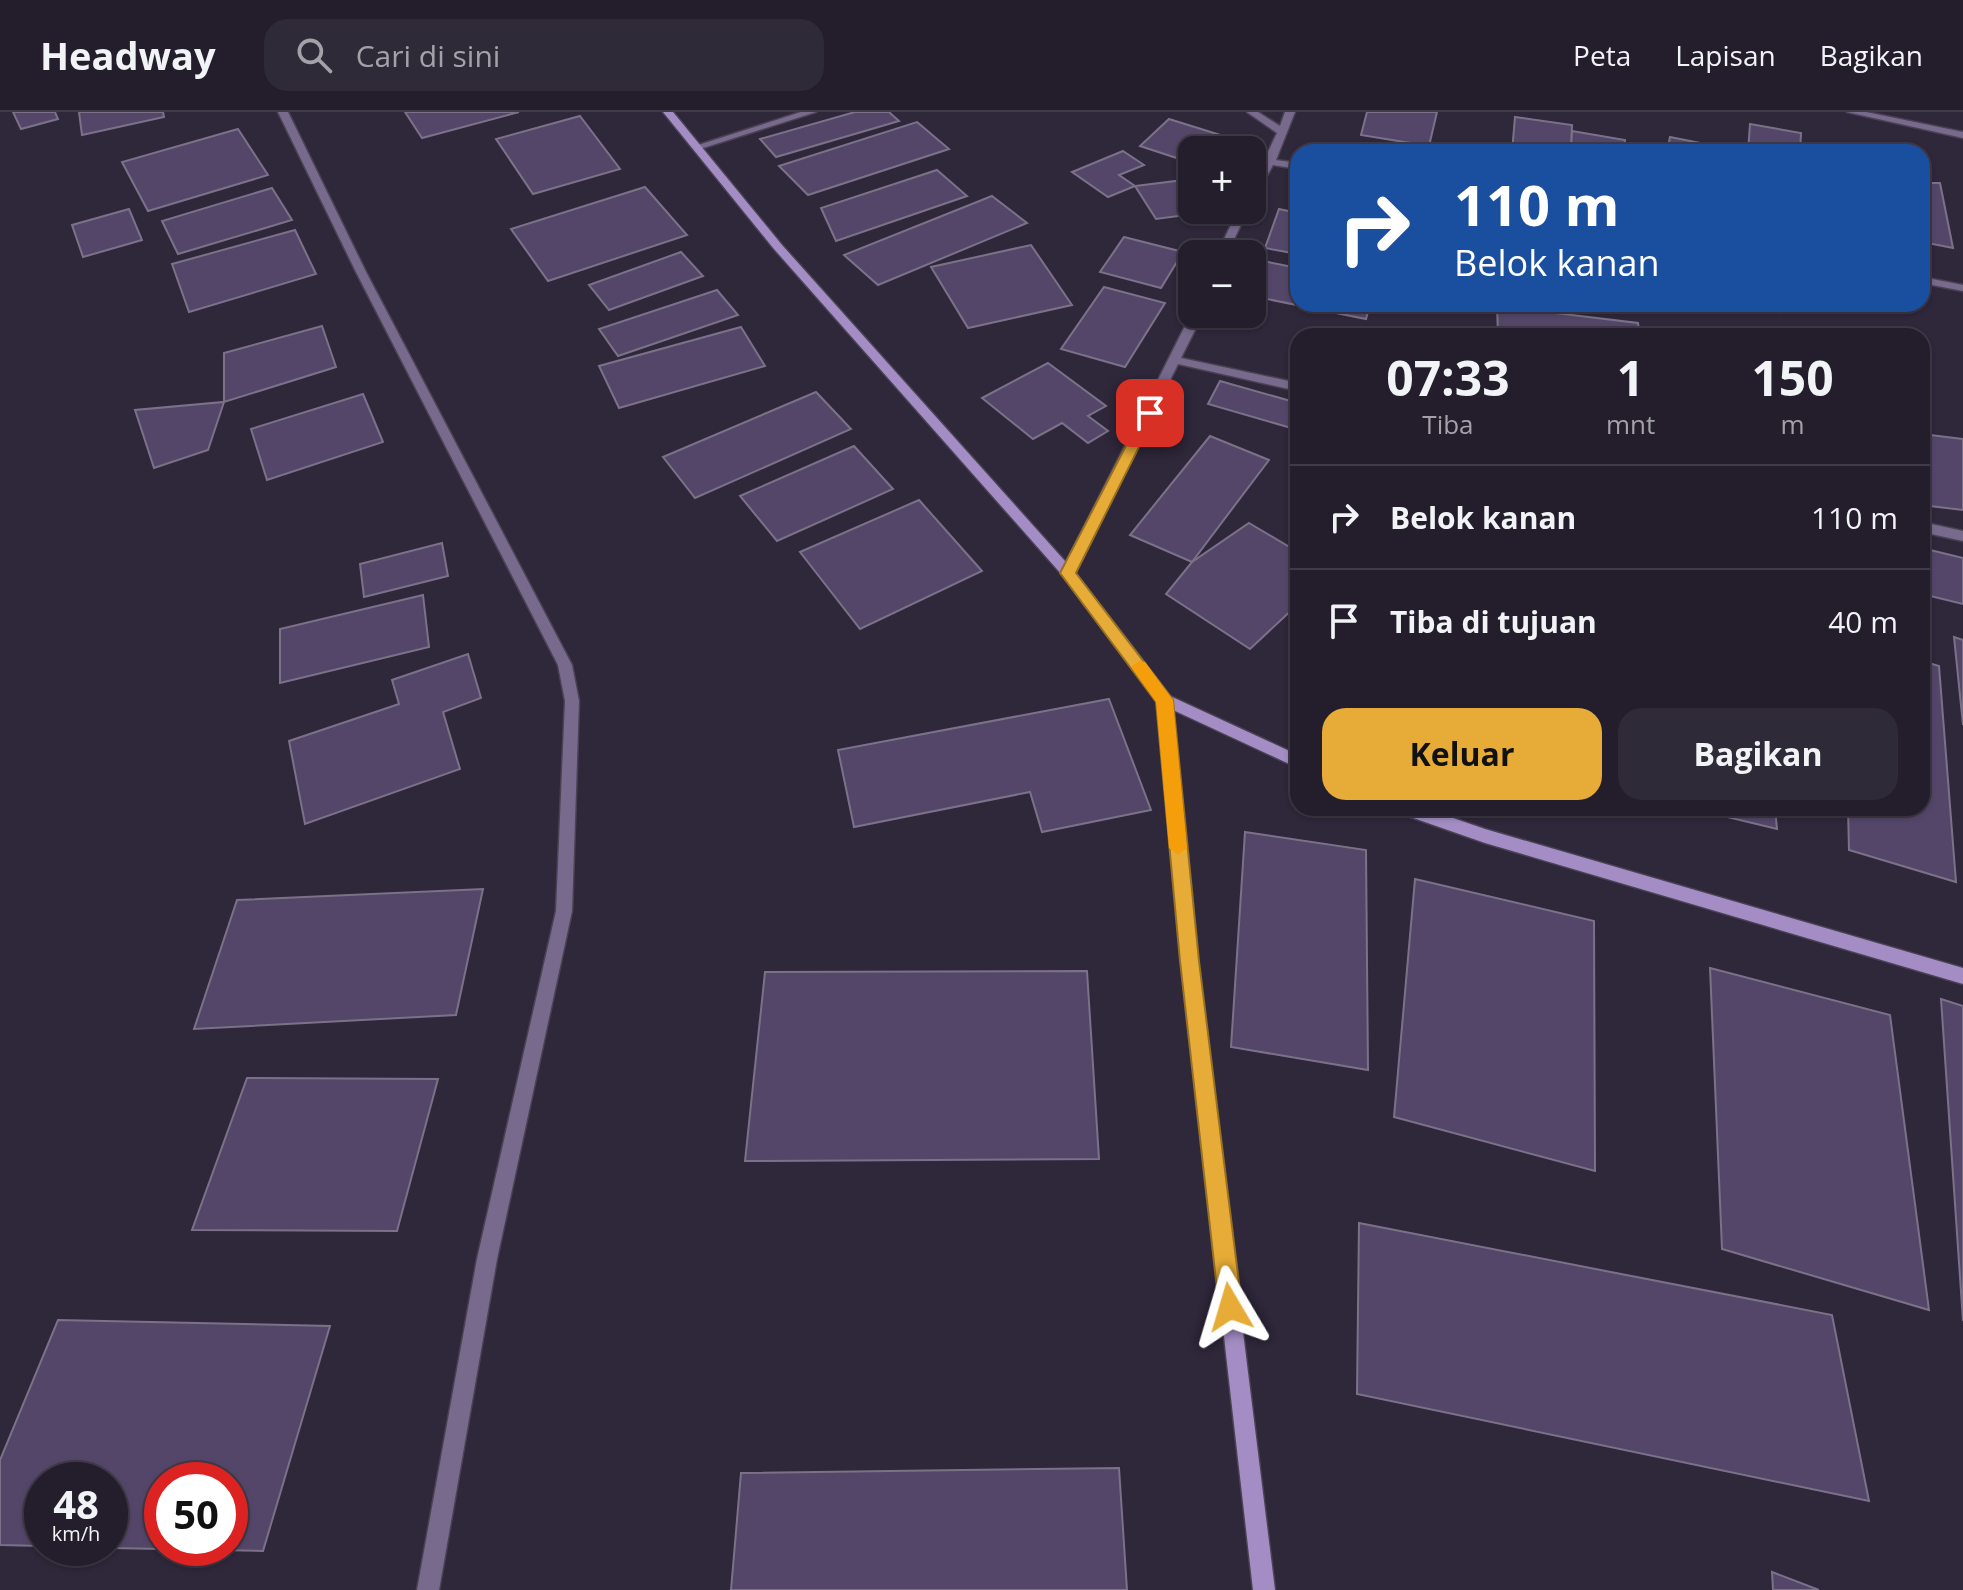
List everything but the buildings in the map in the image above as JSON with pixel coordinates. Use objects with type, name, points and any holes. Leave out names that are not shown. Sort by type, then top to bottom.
[{"type":"main road","points":[[668,112],[778,247],[1068,573],[1165,700],[1290,758]]},
{"type":"main road","points":[[1165,700],[1189,961],[1264,1590]]},
{"type":"main road","points":[[1428,816],[1485,836],[1963,976]]},
{"type":"street","points":[[283,112],[361,272],[565,665],[572,701],[564,911],[487,1259],[428,1590]]},
{"type":"street","points":[[697,147],[811,112]]},
{"type":"street","points":[[1252,112],[1281,131]]},
{"type":"street","points":[[1266,169],[1290,112]]},
{"type":"street","points":[[1852,112],[1963,135]]},
{"type":"street","points":[[1270,162],[1290,165]]},
{"type":"street","points":[[1930,282],[1963,288]]},
{"type":"street","points":[[1068,573],[1190,328]]},
{"type":"street","points":[[1175,360],[1290,385]]},
{"type":"street","points":[[1930,529],[1963,536]]},
{"type":"slow traffic","points":[[1139,667],[1165,700],[1178,848]]},
{"type":"route","points":[[1150,413],[1068,573],[1165,700],[1189,961],[1230,1307]]}]
